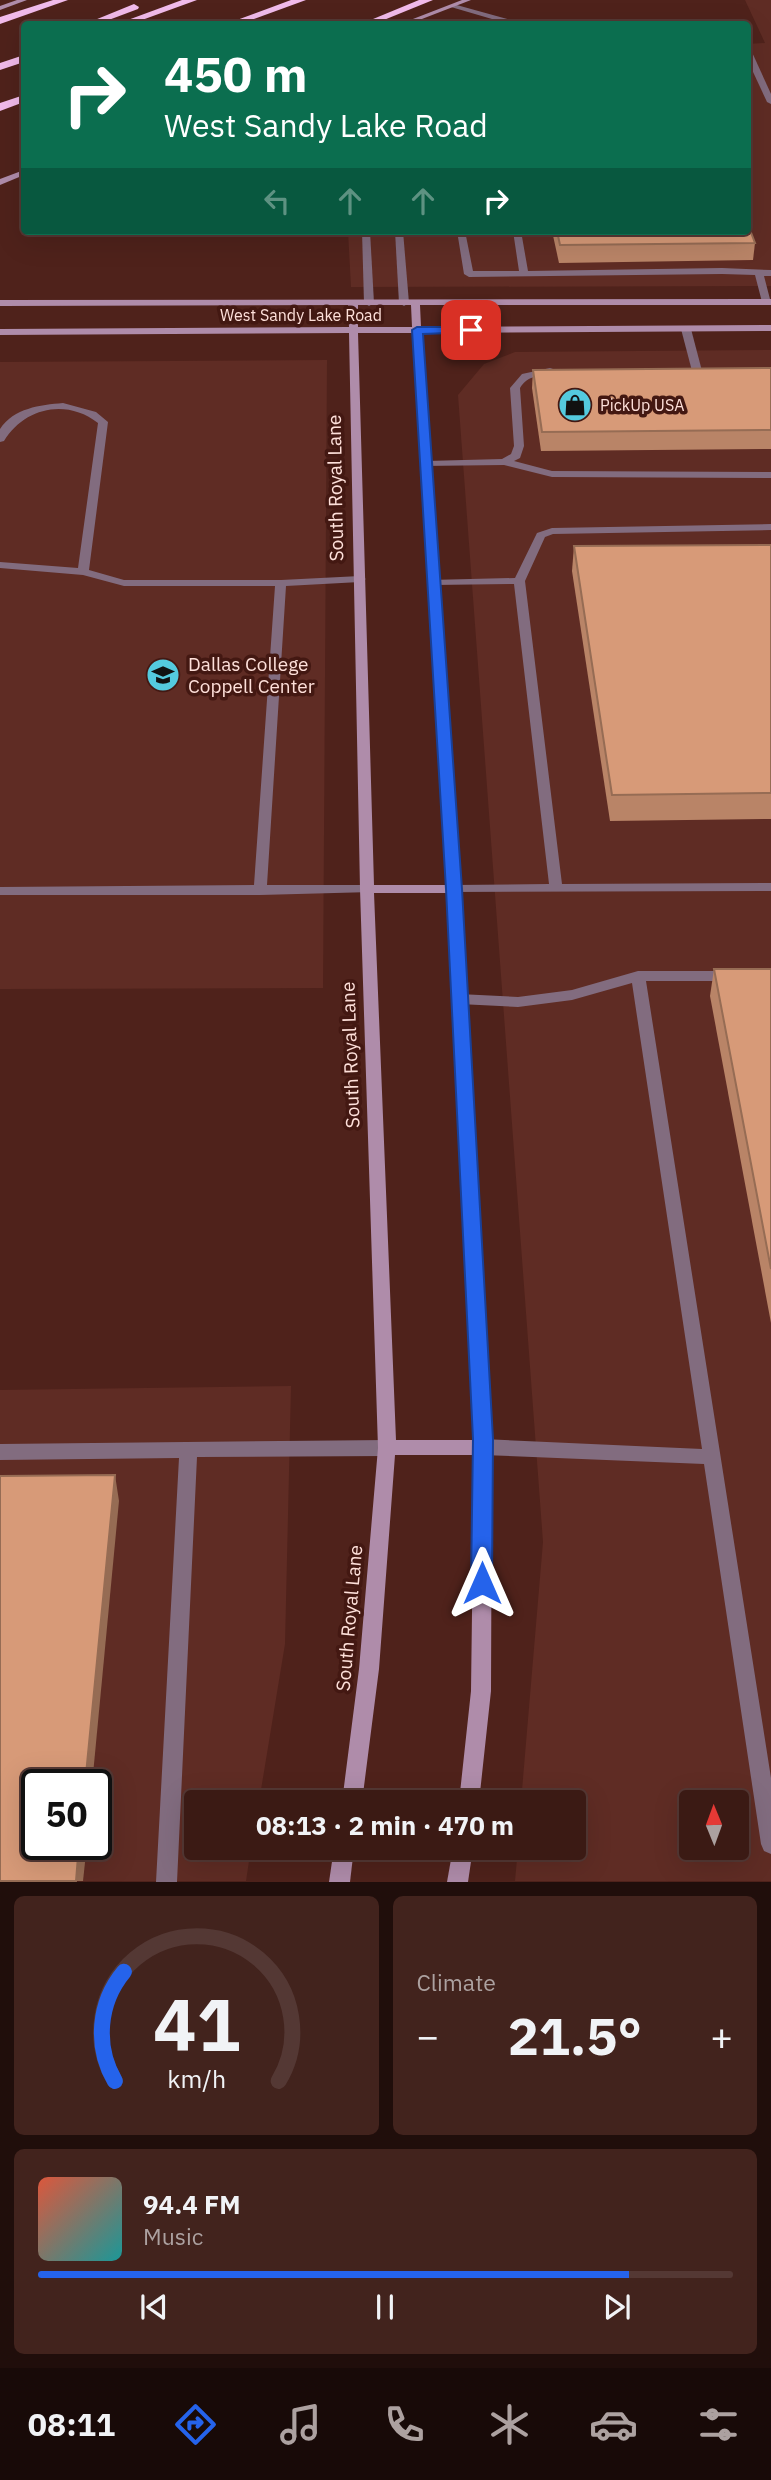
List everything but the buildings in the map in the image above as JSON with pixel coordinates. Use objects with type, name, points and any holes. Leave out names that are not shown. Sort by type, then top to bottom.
[{"type":"highway","points":[[0,21],[63,0]]},
{"type":"highway","points":[[131,21],[192,0]]},
{"type":"highway","points":[[240,21],[301,0]]},
{"type":"highway","points":[[374,21],[428,0]]},
{"type":"highway","points":[[98,21],[140,5]]},
{"type":"highway","points":[[0,67],[21,59]]},
{"type":"highway","points":[[0,107],[21,100]]},
{"type":"main road","points":[[0,8],[24,0]]},
{"type":"main road","points":[[412,21],[468,0]]},
{"type":"main road","points":[[0,182],[21,174]]},
{"type":"main road","name":"West Sandy Lake Road","points":[[0,303],[769,302]]},
{"type":"main road","name":"South Royal Lane","points":[[353,303],[367,889],[387,1448],[369,1669],[354,1790]]},
{"type":"main road","points":[[415,303],[454,889],[482,1447],[481,1691],[470,1790]]},
{"type":"main road","name":"West Sandy Lake Road","points":[[0,332],[771,328]]},
{"type":"main road","points":[[367,889],[454,889]]},
{"type":"main road","points":[[387,1448],[482,1447]]},
{"type":"main road","points":[[339,1881],[342,1860]]},
{"type":"main road","points":[[457,1881],[461,1860]]},
{"type":"lane","points":[[453,6],[504,21]]},
{"type":"lane","points":[[751,61],[771,102]]},
{"type":"lane","points":[[366,235],[369,303]]},
{"type":"lane","points":[[399,235],[404,303]]},
{"type":"lane","points":[[462,235],[469,274],[722,271],[771,273]]},
{"type":"lane","points":[[518,235],[524,273]]},
{"type":"lane","points":[[759,273],[769,302]]},
{"type":"lane","points":[[686,329],[693,371],[709,371]]},
{"type":"lane","points":[[504,462],[516,456],[519,446],[515,388],[518,382],[525,375],[560,371]]},
{"type":"lane","points":[[0,439],[2,431],[11,421],[49,407],[78,409],[91,413],[103,422],[83,572]]},
{"type":"lane","points":[[426,464],[504,462],[552,474],[771,475]]},
{"type":"lane","points":[[556,888],[519,581],[541,535],[552,531],[771,527]]},
{"type":"lane","points":[[0,565],[83,572],[124,583],[281,583],[360,579]]},
{"type":"lane","points":[[434,582],[519,581]]},
{"type":"lane","points":[[260,891],[281,583]]},
{"type":"lane","points":[[454,889],[771,887]]},
{"type":"lane","points":[[0,891],[367,889]]},
{"type":"lane","points":[[638,976],[771,1844]]},
{"type":"lane","points":[[460,999],[519,1002],[572,995],[638,976],[771,976]]},
{"type":"lane","points":[[482,1447],[712,1457]]},
{"type":"lane","points":[[0,1452],[387,1448]]},
{"type":"lane","points":[[166,1881],[188,1450]]},
{"type":"shaded area","points":[[745,0],[771,0],[771,286],[351,287],[348,235],[751,235],[751,44],[765,43]]},
{"type":"shaded area","points":[[771,350],[771,1881],[515,1881],[517,1860],[586,1860],[586,1790],[522,1790],[543,1542],[458,395],[484,364],[515,352]]},
{"type":"shaded area","name":"Dallas College Coppell Center","points":[[327,360],[323,988],[0,989],[0,362]]},
{"type":"shaded area","points":[[291,1386],[285,1644],[261,1790],[184,1790],[184,1860],[249,1860],[246,1881],[0,1881],[0,1390]]},
{"type":"place","name":"PickUp USA","points":[[575,405]]},
{"type":"place","name":"Dallas College Coppell Center","points":[[163,675]]},
{"type":"route","points":[[471,330],[417,330],[454,889],[483,1439],[482,1583]]}]
